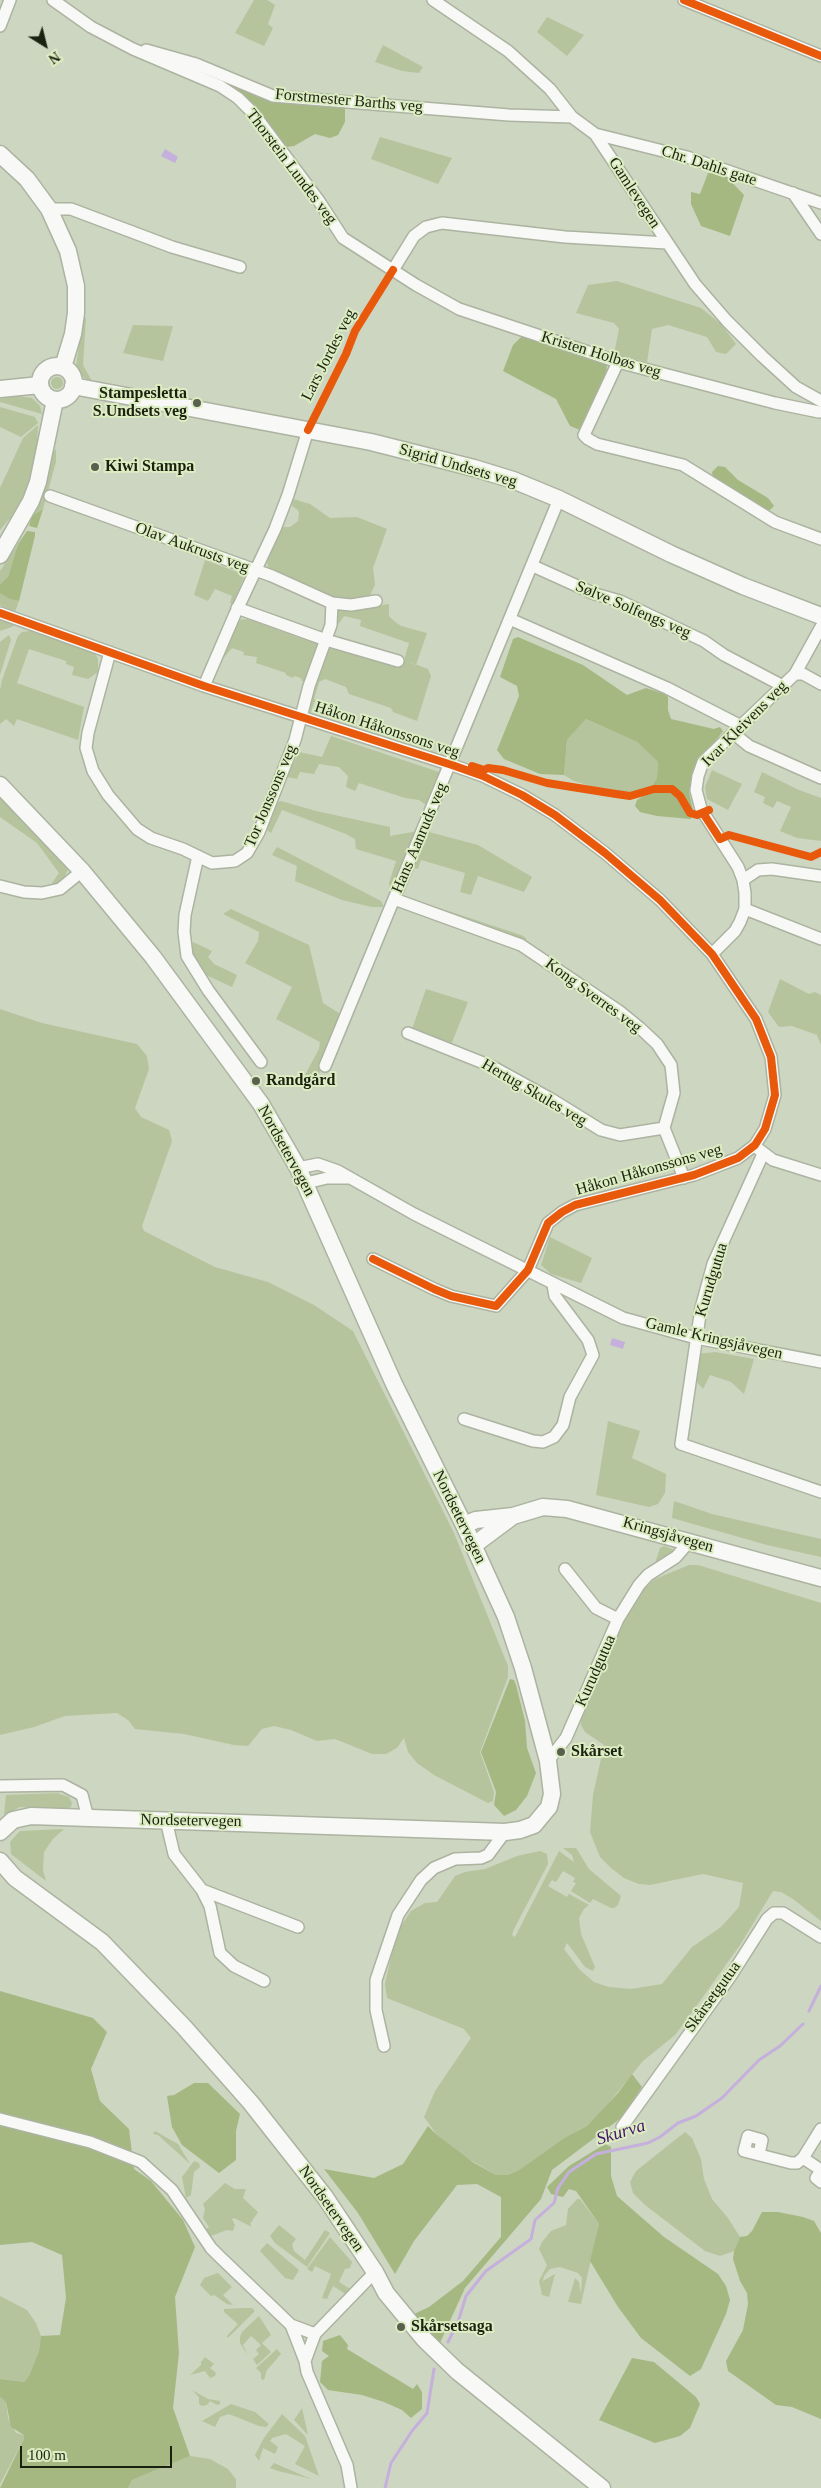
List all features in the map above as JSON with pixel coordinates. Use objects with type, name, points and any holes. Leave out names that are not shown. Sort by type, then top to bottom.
[{"type":"main road","points":[[0,154],[27,178],[50,210],[68,251],[76,286],[76,313],[73,334],[63,367]]},
{"type":"main road","points":[[50,367],[63,367],[72,376],[74,386],[68,395],[55,400],[45,395],[40,385],[40,378],[44,371],[50,367]]},
{"type":"main road","points":[[0,389],[40,385]]},
{"type":"main road","name":"Sigrid Undsets veg","points":[[74,386],[308,430],[435,457],[513,480],[560,499],[671,554],[744,586],[821,616]]},
{"type":"main road","points":[[0,555],[31,501],[38,482],[55,400]]},
{"type":"main road","name":"Nordsetervegen","points":[[0,785],[82,871],[153,957],[260,1104],[298,1168],[394,1384],[474,1545],[514,1641],[548,1761],[552,1794],[549,1807],[534,1825],[520,1830],[505,1832],[24,1817],[8,1823],[0,1832]]},
{"type":"main road","name":"Kringsjåvegen","points":[[464,1525],[476,1520],[513,1516],[544,1507],[568,1509],[821,1578]]},
{"type":"main road","name":"Kringsjåvegen","points":[[474,1545],[513,1516]]},
{"type":"main road","name":"Nordsetervegen","points":[[0,1861],[16,1878],[102,1942],[184,2026],[251,2102],[298,2161],[335,2210],[392,2301],[444,2359],[602,2488]]},
{"type":"street","points":[[0,26],[10,0]]},
{"type":"street","name":"Thorstein Lundes veg","points":[[53,0],[91,26],[133,49],[220,86],[238,98],[254,114],[319,200],[343,238],[393,270]]},
{"type":"street","name":"Gamlevegen","points":[[433,0],[508,51],[550,89],[572,117],[595,134],[695,284],[727,321],[820,409]]},
{"type":"street","points":[[684,0],[821,56]]},
{"type":"street","name":"Forstmester Barths veg","points":[[133,49],[173,56],[273,96],[510,116],[572,117]]},
{"type":"street","name":"Chr. Dahls gate","points":[[595,134],[687,158],[821,203]]},
{"type":"street","points":[[793,193],[821,234]]},
{"type":"street","points":[[50,210],[71,209],[172,247],[240,267]]},
{"type":"street","points":[[393,270],[414,236],[426,227],[442,223],[565,237],[667,243]]},
{"type":"street","name":"Kristen Holbøs veg","points":[[393,270],[459,309],[618,362],[775,403],[820,409]]},
{"type":"street","points":[[618,362],[584,434],[588,439],[596,444],[683,465],[774,522],[821,539]]},
{"type":"street","points":[[204,686],[288,495],[308,430]]},
{"type":"street","name":"Olav Aukrusts veg","points":[[50,496],[272,576],[332,602],[351,605],[376,601]]},
{"type":"street","name":"Hans Aanruds veg","points":[[325,1066],[394,898],[452,765],[560,499]]},
{"type":"street","name":"Sølve Solfengs veg","points":[[534,566],[595,594],[620,601],[704,641],[783,686]]},
{"type":"street","points":[[301,716],[334,611],[332,602]]},
{"type":"street","points":[[237,608],[326,640],[398,661]]},
{"type":"street","name":"Håkon Håkonssons veg","points":[[0,613],[204,686],[483,776],[554,815],[617,862],[660,900],[712,954],[756,1019],[771,1057],[775,1095],[768,1122],[755,1145],[727,1163],[684,1178],[583,1203],[562,1212],[548,1223],[528,1270]]},
{"type":"street","points":[[512,620],[667,688],[737,729],[741,741],[763,754],[821,778]]},
{"type":"street","name":"Ivar Kleivens veg","points":[[712,954],[735,931],[744,909],[743,880],[738,867],[702,813],[696,790],[703,762],[795,674],[821,628]]},
{"type":"street","name":"Tor Jonssons veg","points":[[110,652],[88,733],[86,748],[93,771],[108,795],[137,829],[151,838],[212,863],[235,861],[247,853],[259,832],[274,794],[295,740],[301,716]]},
{"type":"street","points":[[795,674],[803,674],[821,684]]},
{"type":"street","points":[[198,856],[184,932],[187,956],[200,978],[261,1062]]},
{"type":"street","points":[[743,880],[758,870],[772,868],[821,876]]},
{"type":"street","points":[[0,886],[24,892],[42,893],[60,889],[82,871]]},
{"type":"street","name":"Kong Sverres veg","points":[[394,898],[521,945],[619,1011],[641,1029],[658,1044],[671,1065],[674,1093],[664,1128]]},
{"type":"street","points":[[744,909],[821,939]]},
{"type":"street","name":"Hertug Skules veg","points":[[408,1033],[491,1066],[551,1099],[601,1130],[620,1135],[664,1128]]},
{"type":"street","points":[[664,1128],[684,1178]]},
{"type":"street","points":[[755,1145],[762,1154],[787,1165],[821,1175]]},
{"type":"street","name":"Kurudgutua","points":[[762,1154],[713,1264],[701,1308],[681,1444],[821,1492]]},
{"type":"street","name":"Gamle Kringsjåvegen","points":[[298,1168],[318,1164],[338,1171],[414,1214],[528,1270],[553,1285],[623,1318],[696,1338],[821,1362]]},
{"type":"street","points":[[306,1183],[327,1178],[348,1178]]},
{"type":"street","points":[[373,1259],[434,1290],[496,1306],[528,1270]]},
{"type":"street","points":[[464,1419],[534,1441],[543,1442],[554,1438],[562,1425],[578,1380],[592,1355],[588,1340],[555,1296],[553,1285]]},
{"type":"street","name":"Kurudgutua","points":[[548,1761],[566,1738],[573,1724],[618,1619],[648,1575],[676,1557],[689,1542]]},
{"type":"street","points":[[564,1569],[592,1604],[618,1619]]},
{"type":"street","points":[[0,1786],[48,1784],[69,1787],[82,1795],[88,1818]]},
{"type":"street","points":[[166,1820],[174,1854],[202,1890],[214,1919],[220,1953],[234,1966],[264,1981]]},
{"type":"street","points":[[384,2046],[376,2010],[376,1980],[398,1915],[421,1880],[434,1868],[455,1859],[481,1858],[488,1855],[505,1832]]},
{"type":"street","points":[[202,1890],[298,1927]]},
{"type":"street","name":"Skårsetgutua","points":[[622,2126],[730,1977],[767,1919],[774,1913],[783,1913],[821,1937]]},
{"type":"street","points":[[0,2119],[17,2121],[108,2148],[126,2154],[148,2167],[172,2190],[211,2248],[291,2324],[315,2334]]},
{"type":"street","points":[[758,2154],[791,2163],[797,2162],[803,2158],[821,2129]]},
{"type":"street","points":[[803,2158],[821,2170],[816,2178],[821,2182]]},
{"type":"street","points":[[306,2360],[315,2334],[375,2272]]},
{"type":"street","points":[[291,2324],[306,2360],[307,2372],[347,2465],[351,2488]]},
{"type":"green space","points":[[254,0],[267,0],[275,5],[268,24],[273,28],[264,46],[235,33]]},
{"type":"green space","points":[[547,17],[584,35],[567,56],[537,32]]},
{"type":"green space","points":[[383,45],[423,67],[419,73],[402,71],[375,62]]},
{"type":"green space","points":[[144,51],[243,88],[345,106],[345,122],[338,135],[330,138],[315,134],[294,146],[286,147],[251,105]]},
{"type":"green space","points":[[380,137],[452,158],[438,184],[371,159]]},
{"type":"green space","points":[[708,173],[724,174],[744,195],[730,236],[701,226],[691,204],[691,192],[700,194]]},
{"type":"green space","points":[[617,281],[701,308],[721,324],[736,344],[726,354],[716,352],[707,337],[668,325],[652,329],[647,362],[614,354],[619,329],[614,323],[576,313],[588,285]]},
{"type":"green space","points":[[83,317],[86,318],[83,365],[92,381],[90,382],[79,374],[76,367]]},
{"type":"green space","points":[[133,325],[173,326],[163,361],[123,353]]},
{"type":"green space","points":[[522,336],[607,362],[606,380],[580,430],[570,426],[556,399],[503,371],[513,345]]},
{"type":"green space","points":[[55,377],[59,377],[63,383],[59,389],[55,389],[51,385],[51,381]]},
{"type":"green space","points":[[17,396],[32,398],[40,406],[42,414],[0,402],[0,399]]},
{"type":"green space","points":[[0,407],[35,417],[38,423],[21,437],[0,427]]},
{"type":"green space","points":[[38,425],[37,448],[26,491],[12,516],[0,530],[0,488],[23,438]]},
{"type":"green space","points":[[56,449],[56,462],[43,509],[32,516],[51,455]]},
{"type":"green space","points":[[718,466],[725,467],[738,480],[768,498],[774,506],[770,510],[760,509],[713,479],[712,472]]},
{"type":"green space","points":[[293,499],[310,504],[330,518],[357,517],[387,529],[373,568],[375,585],[369,597],[342,601],[268,569],[267,559],[279,531],[282,527],[290,527],[298,521],[299,513],[292,506]]},
{"type":"green space","points":[[43,509],[37,528],[29,526],[32,516]]},
{"type":"green space","points":[[27,531],[35,532],[35,536],[19,601],[10,599],[0,593],[0,584],[8,577],[18,544]]},
{"type":"green space","points":[[18,544],[8,577],[0,584],[0,571]]},
{"type":"green space","points":[[205,560],[242,574],[244,577],[233,604],[230,603],[232,596],[215,589],[208,601],[194,595]]},
{"type":"green space","points":[[0,592],[10,599],[19,601],[15,612],[0,605]]},
{"type":"green space","points":[[389,604],[389,616],[394,621],[401,626],[427,633],[416,665],[404,660],[409,643],[360,626],[361,620],[344,616],[331,635],[336,614],[342,607],[370,607]]},
{"type":"green space","points":[[0,619],[13,625],[14,626],[0,631]]},
{"type":"green space","points":[[248,619],[300,638],[314,640],[319,644],[306,683],[301,678],[294,676],[293,678],[286,675],[286,673],[256,663],[257,657],[243,655],[244,652],[232,648],[220,662],[237,620]]},
{"type":"green space","points":[[30,631],[94,652],[98,659],[98,672],[88,679],[72,675],[74,667],[66,664],[66,661],[29,649],[17,683],[84,707],[78,740],[17,719],[14,726],[6,719],[0,724],[0,690],[2,680],[18,636],[22,632]]},
{"type":"green space","points":[[9,635],[11,640],[0,675],[0,642]]},
{"type":"green space","points":[[518,637],[583,665],[627,695],[646,688],[665,694],[668,697],[668,710],[671,719],[714,729],[720,727],[723,731],[694,767],[689,792],[693,810],[691,819],[657,816],[640,812],[635,806],[637,800],[648,793],[657,778],[658,762],[637,742],[586,719],[567,740],[564,775],[540,774],[504,759],[497,750],[519,696],[517,686],[500,677],[513,639]]},
{"type":"green space","points":[[330,646],[337,646],[399,668],[404,660],[428,669],[431,676],[417,721],[393,712],[391,708],[349,694],[346,687],[325,679],[319,682],[314,699],[324,703],[324,705],[314,702],[311,712],[307,709],[327,649]]},
{"type":"green space","points":[[586,719],[637,742],[658,762],[657,778],[648,793],[635,797],[607,791],[574,781],[564,775],[567,740]]},
{"type":"green space","points":[[331,736],[439,772],[439,777],[426,805],[419,800],[405,798],[359,783],[355,791],[346,787],[348,776],[339,767],[319,764],[314,774],[300,772],[297,779],[287,777],[299,752],[322,757]]},
{"type":"green space","points":[[712,770],[742,784],[728,810],[707,799],[705,787]]},
{"type":"green space","points":[[762,772],[799,790],[821,798],[821,841],[797,838],[780,831],[791,807],[777,801],[773,808],[763,803],[765,797],[754,792]]},
{"type":"green space","points":[[0,792],[69,867],[63,880],[53,885],[52,883],[59,873],[37,843],[0,817]]},
{"type":"green space","points":[[281,801],[316,811],[390,827],[390,836],[418,831],[393,890],[390,889],[389,883],[396,861],[356,849],[355,839],[346,834],[282,810],[271,833],[269,832],[266,828],[276,803]]},
{"type":"green space","points":[[429,832],[478,845],[532,877],[524,892],[478,876],[471,895],[460,892],[465,873],[421,860],[418,869],[414,868]]},
{"type":"green space","points":[[277,847],[381,901],[384,907],[372,907],[342,900],[295,881],[297,866],[272,855]]},
{"type":"green space","points":[[406,897],[521,935],[526,938],[526,941],[524,942],[409,900]]},
{"type":"green space","points":[[231,909],[309,945],[323,1003],[342,1015],[313,1089],[300,1084],[319,1049],[320,1042],[276,1019],[292,987],[245,963],[258,941],[259,932],[223,914]]},
{"type":"green space","points":[[193,942],[212,951],[208,957],[214,964],[237,975],[232,987],[206,975],[197,966],[191,954]]},
{"type":"green space","points":[[780,979],[809,994],[815,992],[821,995],[821,1045],[817,1035],[792,1026],[779,1027],[768,1012]]},
{"type":"green space","points":[[426,989],[468,1002],[451,1045],[412,1029]]},
{"type":"green space","points":[[0,1009],[42,1023],[137,1044],[147,1056],[149,1069],[135,1108],[141,1117],[169,1130],[172,1141],[142,1226],[144,1231],[215,1267],[268,1282],[314,1305],[353,1331],[454,1533],[508,1666],[508,1677],[480,1752],[494,1792],[493,1801],[488,1803],[434,1775],[417,1763],[408,1752],[404,1738],[397,1748],[386,1754],[372,1754],[335,1739],[317,1741],[291,1730],[274,1726],[262,1729],[248,1746],[234,1745],[184,1734],[135,1729],[128,1720],[117,1713],[65,1716],[34,1727],[0,1735]]},
{"type":"green space","points":[[550,1237],[592,1258],[581,1283],[551,1274],[541,1265]]},
{"type":"green space","points":[[715,1352],[754,1359],[744,1394],[731,1382],[710,1375],[703,1389],[694,1379],[697,1354]]},
{"type":"green space","points":[[608,1421],[640,1431],[632,1458],[666,1474],[665,1493],[658,1504],[649,1507],[596,1495]]},
{"type":"green space","points":[[674,1501],[712,1514],[821,1539],[821,1557],[767,1545],[672,1518]]},
{"type":"green space","points":[[664,1546],[677,1551],[656,1565],[660,1548]]},
{"type":"green space","points":[[689,1565],[698,1565],[821,1603],[821,1921],[793,1899],[781,1892],[773,1891],[740,1945],[675,2035],[643,2061],[603,2110],[587,2126],[564,2138],[519,2170],[508,2175],[496,2175],[460,2154],[437,2135],[424,2117],[435,2091],[471,2038],[464,2029],[387,1998],[385,1984],[394,1944],[401,1926],[411,1911],[425,1903],[437,1902],[455,1876],[465,1872],[485,1869],[517,1856],[540,1851],[547,1854],[548,1864],[514,1929],[512,1935],[515,1937],[559,1851],[574,1862],[572,1855],[563,1848],[576,1848],[589,1869],[621,1896],[618,1905],[614,1908],[593,1899],[590,1903],[571,1891],[576,1883],[573,1882],[575,1878],[563,1871],[556,1882],[552,1880],[548,1886],[567,1897],[569,1894],[589,1905],[584,1909],[579,1918],[581,1934],[595,1967],[593,1971],[585,1967],[567,1943],[564,1949],[580,1970],[594,1982],[609,1987],[631,1989],[662,1984],[692,1947],[721,1927],[739,1907],[743,1883],[703,1874],[650,1885],[639,1884],[624,1878],[600,1857],[590,1832],[593,1795],[604,1745],[585,1732],[581,1725],[581,1718],[623,1620],[636,1596],[655,1579]]},
{"type":"green space","points":[[510,1679],[514,1680],[516,1685],[525,1721],[527,1748],[536,1773],[527,1796],[516,1810],[504,1816],[494,1805],[496,1792],[481,1752]]},
{"type":"green space","points":[[57,1793],[69,1797],[72,1803],[71,1807],[64,1810],[20,1807],[4,1815],[6,1795]]},
{"type":"green space","points":[[64,1829],[53,1839],[44,1852],[43,1870],[46,1881],[11,1854],[10,1842],[20,1831]]},
{"type":"green space","points":[[0,1991],[93,2018],[107,2032],[91,2069],[100,2101],[129,2129],[134,2169],[151,2181],[183,2220],[195,2247],[175,2297],[179,2353],[173,2408],[190,2456],[132,2480],[128,2488],[0,2488],[24,2439],[24,2435],[11,2427],[6,2402],[0,2397],[0,2379],[24,2382],[29,2376],[39,2351],[41,2336],[60,2335],[66,2298],[62,2255],[32,2242],[0,2245]]},
{"type":"green space","points":[[632,2074],[642,2087],[621,2118],[552,2170],[541,2199],[465,2288],[439,2345],[414,2314],[429,2307],[463,2281],[501,2237],[501,2197],[477,2184],[457,2185],[414,2241],[395,2274],[358,2213],[324,2169],[374,2178],[403,2164],[428,2126],[474,2163],[496,2175],[508,2175],[519,2170],[564,2138],[587,2126],[618,2093]]},
{"type":"green space","points":[[194,2083],[208,2083],[240,2114],[236,2131],[236,2160],[219,2173],[182,2145],[172,2127],[167,2096],[174,2095]]},
{"type":"green space","points":[[155,2131],[178,2144],[190,2164],[158,2135],[153,2134]]},
{"type":"green space","points":[[685,2132],[692,2138],[701,2159],[704,2179],[712,2199],[728,2218],[740,2237],[734,2251],[720,2256],[705,2251],[645,2205],[633,2193],[630,2182],[636,2171]]},
{"type":"green space","points":[[605,2144],[611,2147],[611,2176],[617,2196],[664,2237],[718,2274],[726,2286],[730,2300],[726,2314],[701,2369],[690,2376],[641,2338],[618,2307],[590,2261],[599,2224],[576,2191],[569,2189],[563,2197],[551,2194],[547,2187],[569,2166]]},
{"type":"green space","points":[[194,2161],[199,2163],[200,2167],[194,2172],[191,2195],[186,2198],[182,2177]]},
{"type":"green space","points":[[225,2183],[235,2189],[246,2189],[243,2198],[258,2212],[250,2224],[252,2227],[234,2218],[232,2219],[235,2225],[233,2231],[227,2230],[208,2237],[205,2230],[209,2227],[203,2218],[205,2209],[203,2204]]},
{"type":"green space","points":[[577,2199],[580,2199],[599,2224],[581,2304],[568,2302],[575,2278],[579,2282],[581,2294],[582,2278],[578,2273],[560,2267],[550,2269],[544,2276],[543,2281],[555,2274],[549,2297],[542,2295],[539,2281],[547,2265],[539,2249],[542,2242],[551,2231],[566,2225],[568,2209]]},
{"type":"green space","points":[[762,2212],[778,2212],[803,2217],[814,2221],[821,2233],[821,2419],[792,2407],[776,2405],[728,2371],[726,2361],[743,2330],[748,2304],[747,2293],[740,2281],[733,2259],[734,2251],[740,2237],[747,2236],[752,2231]]},
{"type":"green space","points":[[279,2225],[296,2239],[292,2244],[294,2251],[305,2260],[325,2230],[330,2233],[307,2267],[275,2243],[270,2236]]},
{"type":"green space","points":[[330,2237],[352,2262],[350,2268],[345,2269],[339,2282],[352,2290],[347,2295],[333,2286],[327,2299],[322,2298],[331,2274],[315,2266],[312,2272],[307,2269]]},
{"type":"green space","points":[[267,2243],[299,2270],[293,2280],[285,2278],[260,2251]]},
{"type":"green space","points":[[218,2273],[232,2287],[223,2295],[233,2305],[227,2304],[214,2295],[211,2296],[200,2285],[204,2278]]},
{"type":"green space","points":[[0,2296],[27,2310],[36,2323],[41,2336],[39,2351],[29,2376],[24,2382],[0,2379]]},
{"type":"green space","points":[[252,2308],[255,2311],[228,2338],[227,2336],[238,2324],[224,2312],[224,2309]]},
{"type":"green space","points":[[259,2316],[271,2335],[262,2343],[271,2352],[257,2365],[253,2359],[259,2354],[256,2350],[261,2345],[251,2336],[243,2345],[248,2355],[240,2343],[240,2337],[242,2332]]},
{"type":"green space","points":[[340,2335],[348,2345],[347,2349],[413,2389],[417,2384],[422,2392],[422,2409],[411,2418],[402,2410],[384,2402],[362,2395],[328,2390],[320,2382],[322,2361],[329,2356],[322,2351],[323,2341]]},
{"type":"green space","points":[[277,2349],[281,2354],[267,2370],[264,2380],[261,2379],[261,2373],[256,2368]]},
{"type":"green space","points":[[205,2357],[214,2364],[210,2368],[216,2373],[215,2376],[210,2378],[205,2371],[190,2375],[201,2365]]},
{"type":"green space","points":[[632,2358],[654,2362],[696,2397],[700,2404],[690,2428],[680,2436],[655,2443],[599,2420]]},
{"type":"green space","points":[[192,2390],[208,2399],[220,2401],[220,2404],[217,2405],[210,2401],[207,2405],[202,2406],[199,2404],[199,2397]]},
{"type":"green space","points":[[0,2397],[6,2402],[8,2418],[16,2433],[24,2435],[24,2439],[0,2484]]},
{"type":"green space","points":[[231,2404],[255,2412],[269,2424],[266,2427],[259,2426],[229,2414],[220,2417],[215,2427],[202,2421]]},
{"type":"green space","points":[[302,2408],[308,2435],[294,2420]]},
{"type":"green space","points":[[282,2414],[305,2436],[319,2476],[295,2464],[305,2446],[286,2434],[272,2438],[270,2441],[278,2447],[275,2454],[263,2448],[259,2461],[255,2455],[264,2438]]},
{"type":"green space","points":[[190,2456],[210,2459],[228,2469],[236,2479],[236,2488],[128,2488],[132,2480]]},
{"type":"green space","points":[[274,2463],[312,2479],[270,2468]]},
{"type":"shaded area","points":[[165,149],[178,157],[175,163],[161,156]]},
{"type":"shaded area","points":[[612,1338],[625,1342],[623,1349],[610,1345]]},
{"type":"waterway","name":"Skurva","points":[[809,2011],[821,1986]]},
{"type":"waterway","name":"Skurva","points":[[448,2342],[458,2322],[466,2296],[486,2271],[531,2239],[535,2220],[554,2203],[558,2188],[569,2172],[596,2154],[648,2143],[660,2137],[678,2123],[696,2116],[722,2098],[759,2060],[780,2046],[803,2024]]},
{"type":"waterway","name":"Skurva","points":[[385,2488],[391,2463],[412,2431],[427,2413],[434,2369]]},
{"type":"cycle path","points":[[684,0],[821,56]]},
{"type":"cycle path","name":"Lars Jordes veg","points":[[308,430],[346,354],[355,331],[393,270]]},
{"type":"cycle path","points":[[0,613],[204,686],[452,765],[483,776],[522,795],[555,815],[605,853],[660,900],[712,954],[756,1019],[771,1057],[775,1095],[765,1129],[755,1145],[738,1158],[694,1175],[575,1205],[562,1212],[548,1223],[528,1270],[496,1306],[451,1296],[373,1259]]},
{"type":"cycle path","points":[[472,766],[484,770],[488,768],[503,770],[547,783],[630,796],[654,789],[672,789],[680,796],[690,813],[697,815],[709,810]]},
{"type":"cycle path","points":[[703,813],[720,839],[729,835],[811,857],[821,852]]},
{"type":"place","name":"Stampesletta S.Undsets veg","points":[[197,403]]},
{"type":"place","name":"Kiwi Stampa","points":[[95,467]]},
{"type":"place","name":"Randgård","points":[[256,1081]]},
{"type":"place","name":"Skårset","points":[[561,1752]]},
{"type":"place","name":"Skårsetsaga","points":[[401,2327]]}]
